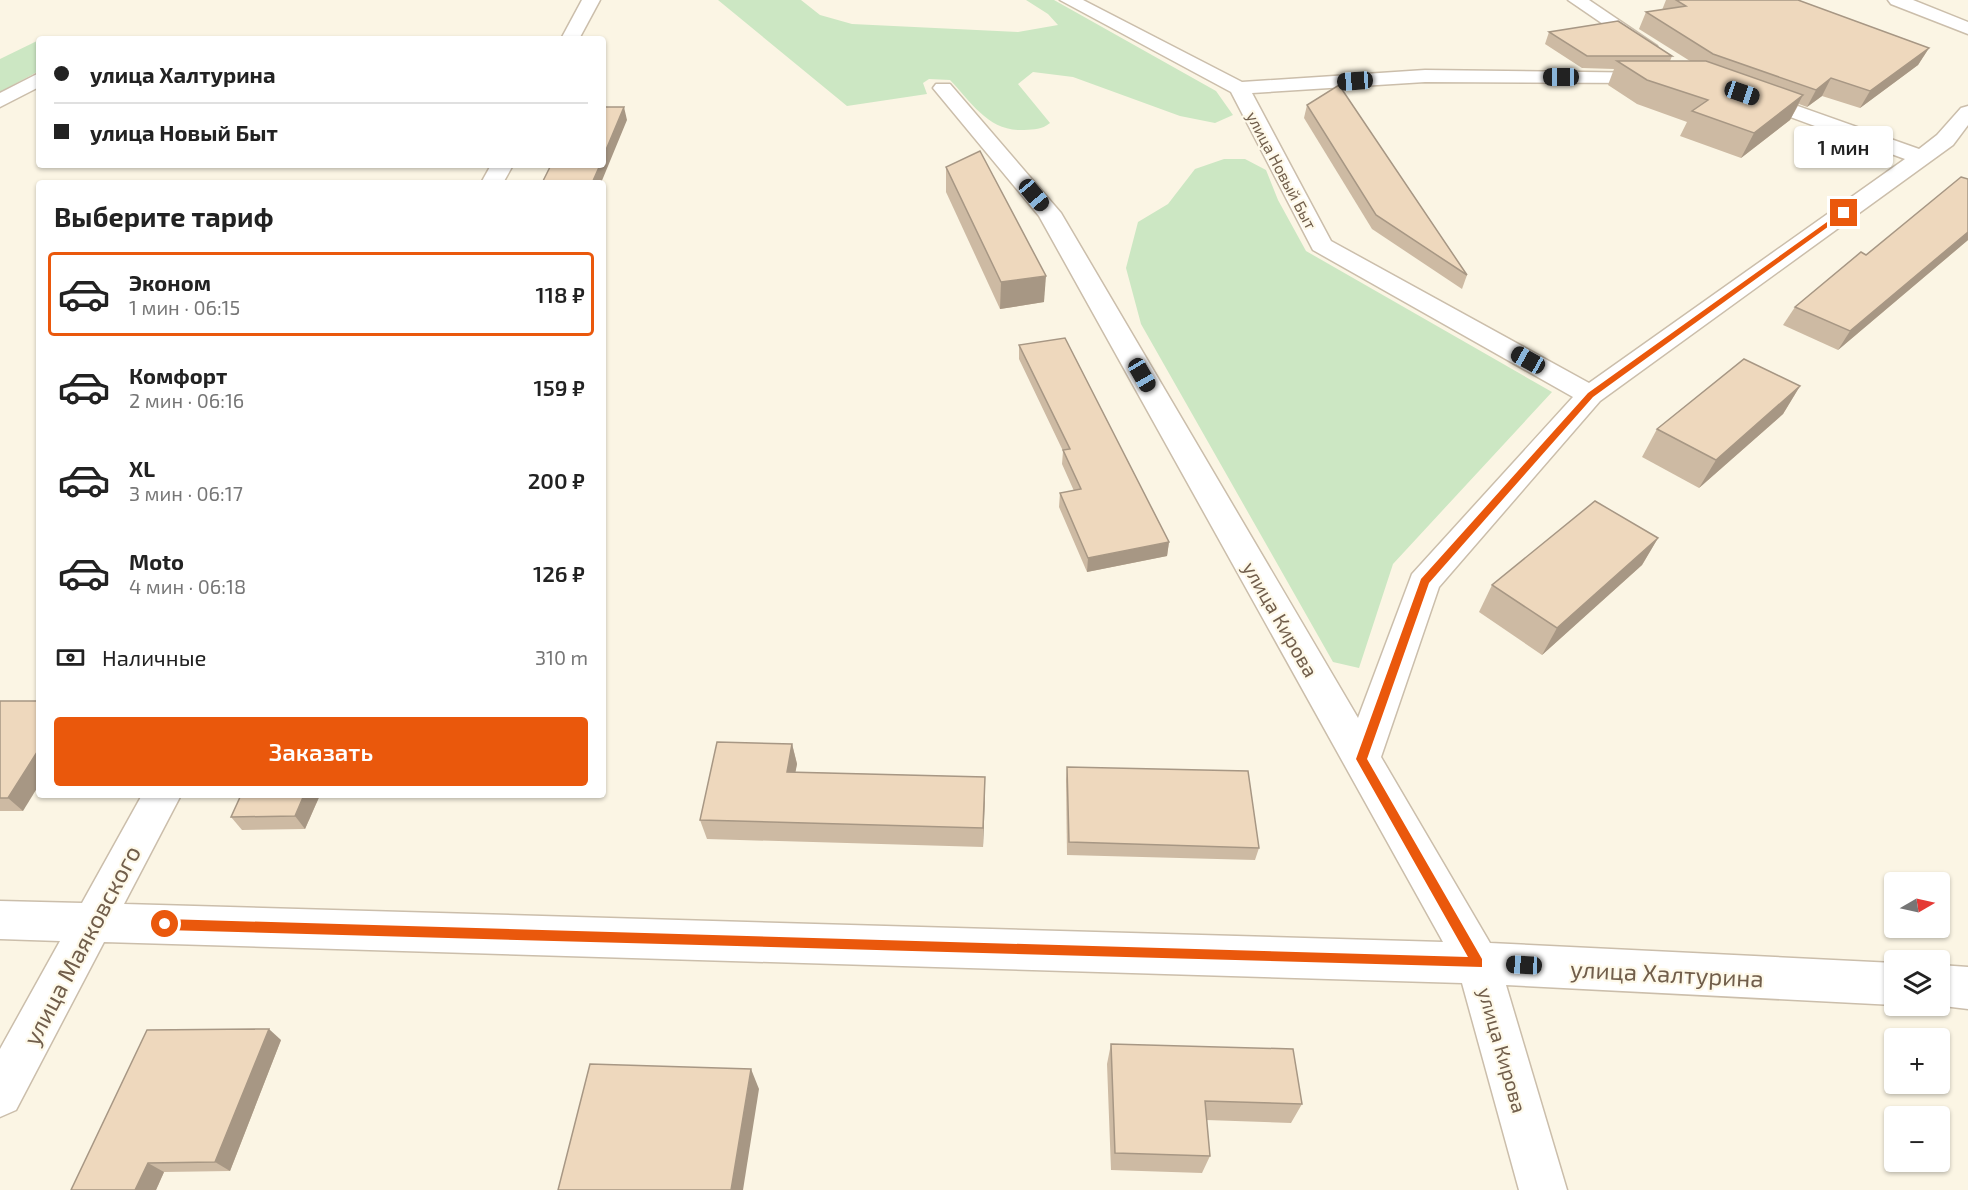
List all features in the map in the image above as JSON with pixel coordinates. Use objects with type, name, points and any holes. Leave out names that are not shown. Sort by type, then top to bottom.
[{"type":"street","points":[[572,36],[591,0]]},
{"type":"street","name":"улица Новый Быт","points":[[1069,0],[1239,88],[1321,245],[1590,395]]},
{"type":"street","points":[[1576,0],[1666,58]]},
{"type":"street","points":[[1898,0],[1968,28]]},
{"type":"street","points":[[1239,88],[1425,76],[1673,77]]},
{"type":"street","points":[[0,101],[36,81]]},
{"type":"street","name":"улица Кирова","points":[[943,88],[1049,213],[1478,963],[1543,1190]]},
{"type":"street","points":[[1730,89],[1922,157]]},
{"type":"street","points":[[1361,759],[1424,582],[1590,395],[1922,157],[1957,144],[1968,112]]},
{"type":"street","name":"улица Маяковского","points":[[0,1094],[160,798]]},
{"type":"street","name":"улица Халтурина","points":[[0,920],[1478,963],[1884,983]]},
{"type":"street","points":[[1950,987],[1968,988]]},
{"type":"green space","points":[[718,0],[801,0],[820,15],[852,24],[1018,32],[1058,25],[1048,14],[1026,0],[1054,0],[1216,91],[1233,115],[1215,123],[1180,116],[1073,77],[1033,72],[1018,84],[1050,123],[1038,129],[1012,129],[991,121],[950,80],[929,79],[923,83],[927,94],[847,106]]},
{"type":"green space","points":[[36,41],[36,73],[0,92],[0,59]]},
{"type":"green space","points":[[1224,159],[1245,159],[1266,170],[1278,200],[1306,251],[1552,392],[1393,564],[1359,668],[1333,662],[1141,324],[1126,268],[1138,222],[1168,204],[1195,169]]},
{"type":"building","points":[[1676,0],[1798,0],[1929,48],[1870,91],[1831,78],[1816,90],[1713,54],[1646,12],[1686,6]]},
{"type":"building","points":[[1618,21],[1672,56],[1587,56],[1549,32]]},
{"type":"building","points":[[1617,61],[1706,61],[1803,95],[1754,133],[1692,111],[1708,100],[1647,80]]},
{"type":"building","points":[[1339,85],[1467,275],[1376,215],[1307,105]]},
{"type":"building","points":[[606,107],[624,107],[606,150]]},
{"type":"building","points":[[980,151],[1046,276],[1001,282],[946,167]]},
{"type":"building","points":[[550,168],[599,168],[593,180],[544,180]]},
{"type":"building","points":[[1961,177],[1968,179],[1968,232],[1850,331],[1795,307],[1861,252],[1866,255]]},
{"type":"building","points":[[1065,338],[1169,542],[1088,558],[1060,493],[1081,489],[1063,450],[1070,449],[1019,345]]},
{"type":"building","points":[[1744,359],[1800,386],[1716,460],[1657,429]]},
{"type":"building","points":[[1595,501],[1658,538],[1557,628],[1492,585]]},
{"type":"building","points":[[0,701],[36,701],[36,754],[8,798],[0,798]]},
{"type":"building","points":[[717,742],[792,744],[787,772],[985,777],[983,828],[700,820]]},
{"type":"building","points":[[1067,767],[1248,771],[1259,848],[1069,842]]},
{"type":"building","points":[[240,798],[303,798],[295,816],[231,817]]},
{"type":"building","points":[[269,1029],[215,1162],[148,1163],[135,1190],[71,1190],[147,1030]]},
{"type":"building","points":[[1111,1044],[1293,1049],[1302,1104],[1205,1101],[1210,1156],[1115,1153]]},
{"type":"building","points":[[590,1064],[751,1069],[731,1190],[558,1190]]},
{"type":"route","points":[[165,924],[1478,963],[1361,759],[1424,582],[1590,395],[1844,213]]}]
